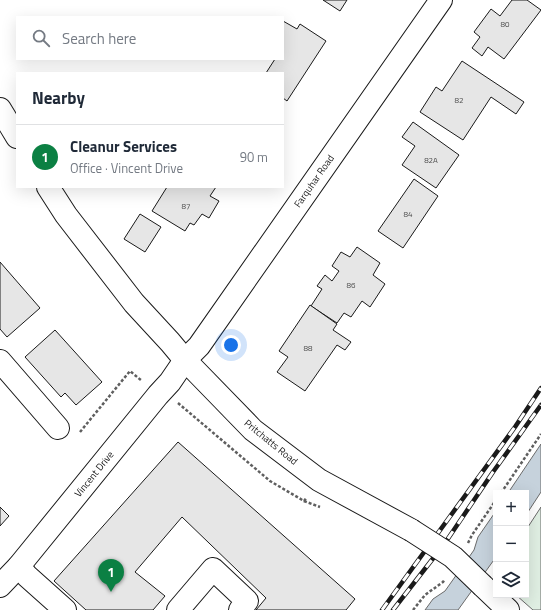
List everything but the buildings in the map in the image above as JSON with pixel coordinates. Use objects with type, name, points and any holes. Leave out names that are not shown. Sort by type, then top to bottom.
[{"type":"street","name":"Farquhar Road","points":[[185,360],[199,346],[441,0]]},
{"type":"street","points":[[0,109],[16,135]]},
{"type":"street","name":"Pritchatts Road","points":[[49,188],[66,215],[134,303],[185,360],[253,430],[319,480],[411,530],[453,557],[508,610]]},
{"type":"street","name":"Vincent Drive","points":[[0,586],[19,566],[170,382],[185,360]]},
{"type":"street","points":[[0,361],[67,432]]},
{"type":"street","points":[[19,566],[27,576],[65,610]]},
{"type":"street","points":[[178,610],[213,569],[247,601],[240,610]]},
{"type":"path","points":[[67,432],[130,371]]},
{"type":"path","points":[[176,402],[270,481],[304,501],[319,480]]},
{"type":"path","points":[[503,490],[541,434]]},
{"type":"green space","points":[[541,507],[541,610],[533,610],[519,598],[529,598],[529,525]]},
{"type":"shaded area","points":[[541,444],[541,492],[529,510],[529,490],[510,490]]},
{"type":"shaded area","points":[[493,515],[493,561],[458,610],[425,610],[433,599],[445,591],[474,550],[478,537]]},
{"type":"railway","points":[[382,610],[515,427],[541,388]]},
{"type":"railway","points":[[393,610],[445,543],[541,405]]},
{"type":"place","name":"Cleanur Services","points":[[111,592]]}]
